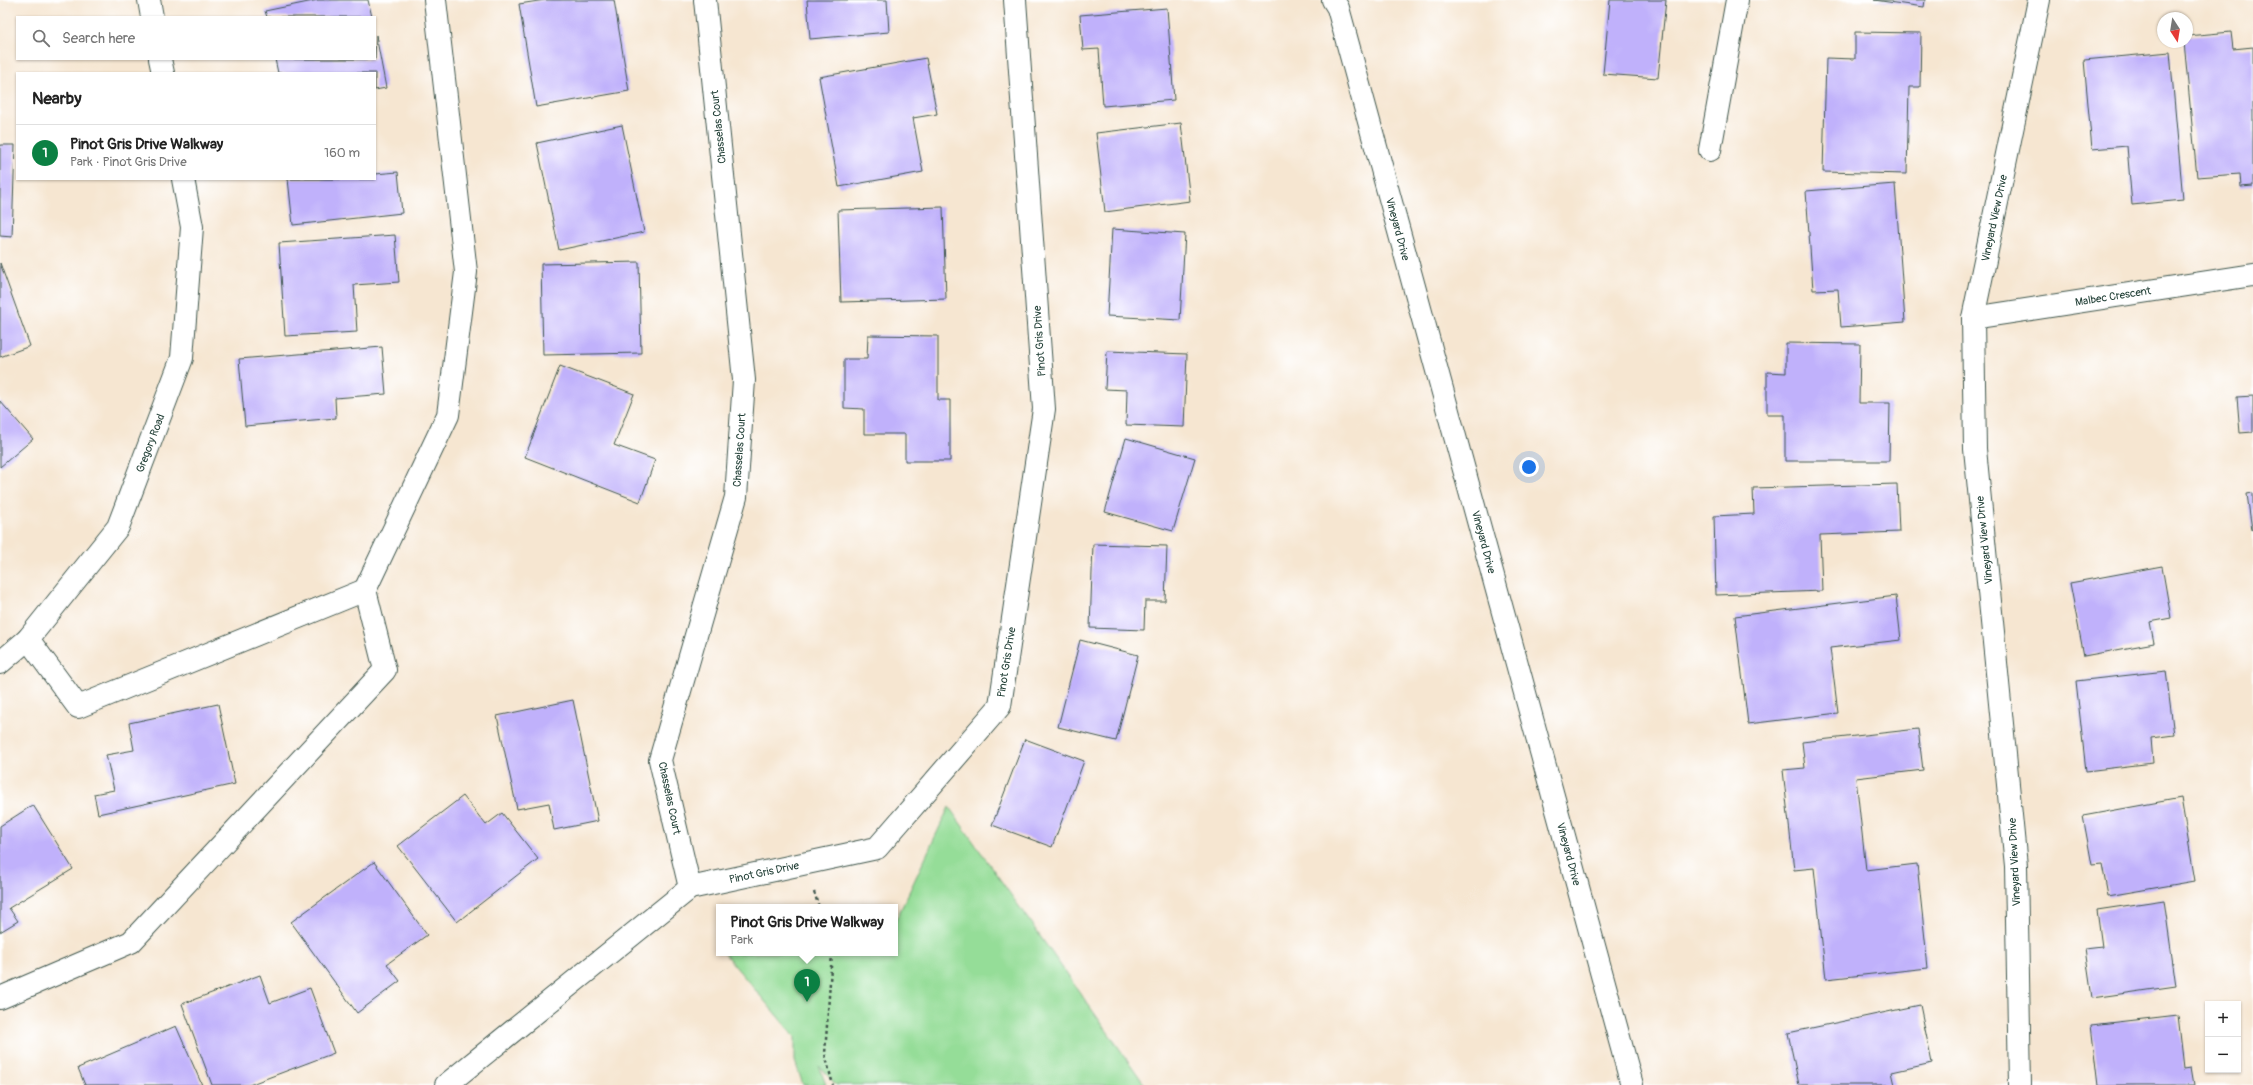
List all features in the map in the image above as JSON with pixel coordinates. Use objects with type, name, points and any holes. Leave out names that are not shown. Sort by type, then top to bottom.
[{"type":"street","points":[[149,0],[152,16]]},
{"type":"street","points":[[0,998],[131,942],[385,670],[366,590],[448,415],[466,272],[435,0]]},
{"type":"street","name":"Chasselas Court","points":[[690,888],[660,760],[736,497],[744,380],[705,0]]},
{"type":"street","name":"Pinot Gris Drive","points":[[446,1085],[690,888],[877,848],[1000,706],[1044,409],[1015,0]]},
{"type":"street","name":"Vineyard Drive","points":[[1332,0],[1338,8],[1632,1085]]},
{"type":"street","points":[[1710,150],[1738,0]]},
{"type":"street","name":"Vineyard View Drive","points":[[2020,1085],[2016,866],[1975,449],[1973,318],[2039,0]]},
{"type":"street","points":[[160,60],[162,72]]},
{"type":"street","name":"Gregory Road","points":[[0,663],[28,639],[118,527],[182,358],[192,227],[183,180]]},
{"type":"street","name":"Malbec Crescent","points":[[1973,318],[2253,275]]},
{"type":"street","points":[[28,639],[78,707],[366,590]]},
{"type":"path","points":[[832,956],[825,1054],[833,1085]]},
{"type":"green space","points":[[949,807],[1145,1085],[836,1085],[819,1066],[826,1085],[803,1085],[795,1061],[795,1037],[727,956],[898,956],[898,916]]},
{"type":"building","points":[[318,0],[368,0],[372,16],[267,16],[265,11]]},
{"type":"building","points":[[545,0],[614,0],[629,91],[536,107],[519,4]]},
{"type":"building","points":[[807,0],[887,0],[889,32],[810,39]]},
{"type":"building","points":[[1610,0],[1666,0],[1658,78],[1603,74]]},
{"type":"building","points":[[1874,0],[1925,0],[1924,7]]},
{"type":"building","points":[[1167,8],[1174,100],[1103,106],[1099,49],[1083,50],[1080,15]]},
{"type":"building","points":[[1855,32],[1921,33],[1920,87],[1909,87],[1907,174],[1823,172],[1826,58],[1855,59]]},
{"type":"building","points":[[2231,32],[2233,49],[2253,47],[2253,186],[2241,187],[2240,174],[2197,177],[2185,48],[2193,48],[2193,35]]},
{"type":"building","points":[[376,35],[386,88],[376,90],[376,72],[278,72],[275,60],[376,60]]},
{"type":"building","points":[[2170,52],[2183,200],[2132,205],[2127,146],[2092,149],[2084,60]]},
{"type":"building","points":[[926,58],[937,114],[913,118],[923,172],[839,187],[819,77]]},
{"type":"building","points":[[1181,123],[1190,201],[1105,212],[1096,133]]},
{"type":"building","points":[[622,125],[644,232],[559,250],[537,143]]},
{"type":"building","points":[[0,145],[15,145],[12,237],[0,236]]},
{"type":"building","points":[[398,172],[402,213],[293,225],[288,180],[376,180],[376,174]]},
{"type":"building","points":[[1895,184],[1905,322],[1841,327],[1838,289],[1813,290],[1806,191]]},
{"type":"building","points":[[943,207],[946,299],[841,302],[838,210]]},
{"type":"building","points":[[1112,229],[1185,234],[1180,320],[1107,316]]},
{"type":"building","points":[[395,235],[399,282],[354,285],[357,332],[285,336],[279,243]]},
{"type":"building","points":[[639,262],[641,353],[543,355],[541,264]]},
{"type":"building","points":[[0,263],[30,346],[0,357]]},
{"type":"building","points":[[868,335],[938,336],[938,400],[950,400],[950,461],[905,461],[905,434],[864,434],[864,409],[844,408],[844,359],[867,359]]},
{"type":"building","points":[[1786,343],[1860,344],[1859,403],[1890,403],[1889,461],[1785,461],[1785,415],[1767,415],[1767,372],[1786,373]]},
{"type":"building","points":[[382,347],[386,394],[335,398],[336,418],[245,426],[239,359]]},
{"type":"building","points":[[1107,351],[1187,354],[1184,427],[1126,425],[1127,390],[1105,389]]},
{"type":"building","points":[[560,366],[634,394],[614,445],[655,460],[640,502],[525,457]]},
{"type":"building","points":[[2253,396],[2253,432],[2240,433],[2237,397]]},
{"type":"building","points":[[0,401],[33,439],[0,467]]},
{"type":"building","points":[[1126,438],[1195,458],[1173,531],[1105,512]]},
{"type":"building","points":[[1897,484],[1899,532],[1820,535],[1822,591],[1716,595],[1714,516],[1754,514],[1753,488]]},
{"type":"building","points":[[2253,493],[2253,530],[2252,530],[2247,494]]},
{"type":"building","points":[[1093,544],[1167,546],[1165,601],[1145,601],[1144,630],[1090,628]]},
{"type":"building","points":[[2162,566],[2171,618],[2150,622],[2154,643],[2084,656],[2070,583]]},
{"type":"building","points":[[1896,596],[1901,640],[1830,648],[1838,713],[1748,724],[1735,616]]},
{"type":"building","points":[[1080,640],[1138,655],[1116,741],[1058,727]]},
{"type":"building","points":[[2166,671],[2174,735],[2151,738],[2153,763],[2086,771],[2076,681]]},
{"type":"building","points":[[573,700],[598,821],[554,830],[549,803],[517,809],[497,716]]},
{"type":"building","points":[[218,704],[235,784],[98,814],[94,794],[114,790],[106,755],[134,750],[129,723]]},
{"type":"building","points":[[1918,729],[1923,770],[1856,778],[1866,870],[1917,864],[1928,968],[1826,979],[1814,868],[1794,870],[1783,770],[1805,768],[1802,742]]},
{"type":"building","points":[[1025,739],[1084,761],[1052,847],[992,825]]},
{"type":"building","points":[[463,796],[486,825],[502,813],[538,859],[457,922],[398,846]]},
{"type":"building","points":[[2181,798],[2195,881],[2108,896],[2102,864],[2092,865],[2083,816]]},
{"type":"building","points":[[33,805],[73,869],[9,908],[18,921],[0,932],[0,826]]},
{"type":"building","points":[[374,862],[427,935],[387,964],[400,981],[357,1013],[291,922]]},
{"type":"building","points":[[2164,900],[2176,986],[2092,998],[2085,949],[2102,947],[2097,910]]},
{"type":"building","points":[[260,975],[270,1003],[310,988],[334,1053],[249,1085],[212,1085],[182,1004]]},
{"type":"building","points":[[1920,1005],[1932,1063],[1892,1072],[1895,1085],[1799,1085],[1788,1033]]},
{"type":"building","points":[[2178,1015],[2184,1068],[2191,1067],[2194,1085],[2098,1085],[2091,1025]]},
{"type":"building","points":[[176,1026],[202,1085],[85,1085],[78,1068]]},
{"type":"place","name":"Pinot Gris Drive Walkway","points":[[807,1002]]}]
